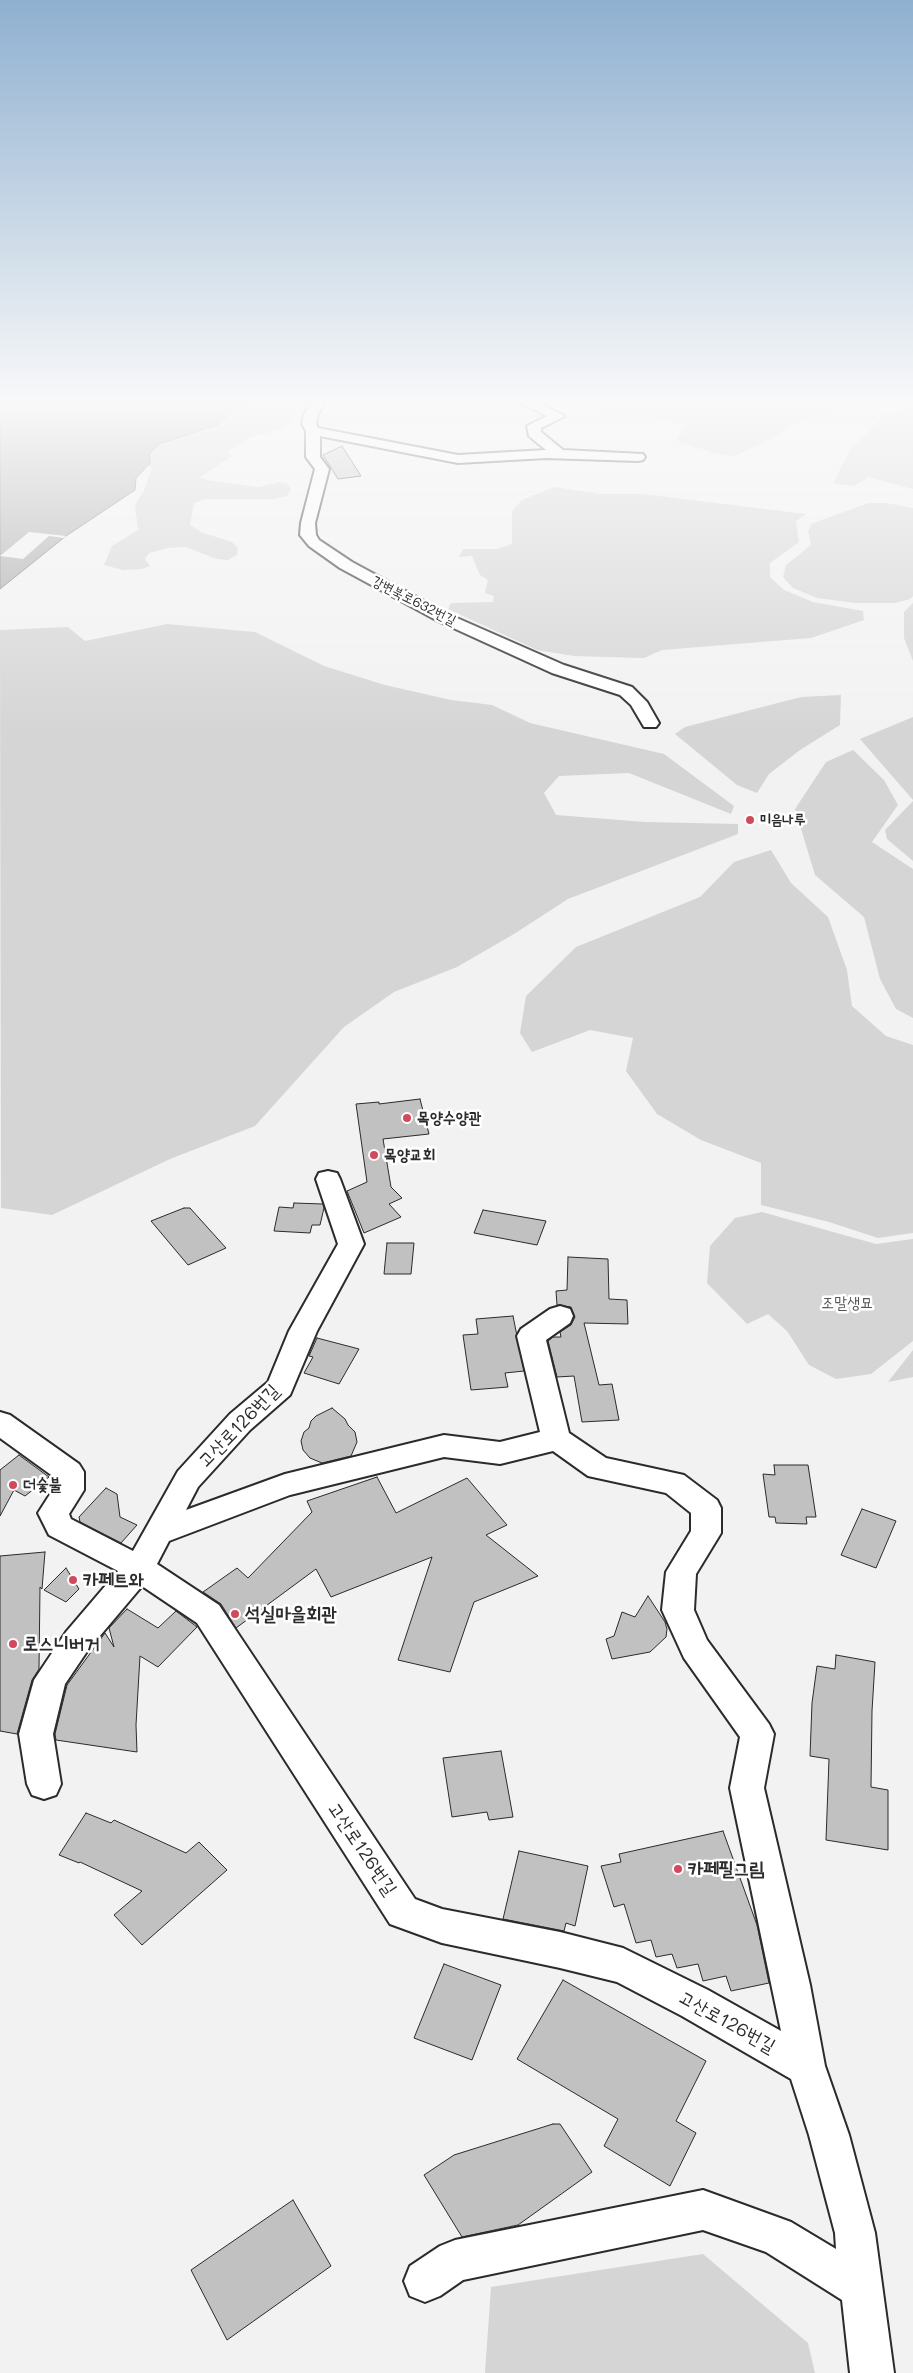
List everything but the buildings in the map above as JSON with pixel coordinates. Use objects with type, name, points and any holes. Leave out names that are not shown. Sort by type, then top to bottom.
[{"type":"street","name":"강변북로632번길","points":[[311,510],[307,530],[310,538],[346,565],[444,618],[558,669],[626,692],[638,702],[650,723]]},
{"type":"street","name":"고산로126번길","points":[[328,1179],[351,1244],[303,1331],[280,1388],[240,1422],[188,1479],[139,1568],[208,1614],[403,1912],[442,1926],[560,1950],[623,1966],[695,2003],[806,2066]]},
{"type":"street","points":[[556,1439],[531,1336],[560,1316]]},
{"type":"street","points":[[0,1423],[69,1472],[69,1490],[53,1513],[60,1527],[139,1568],[77,1641],[50,1680],[36,1734],[44,1784]]},
{"type":"street","points":[[159,1532],[285,1485],[444,1446],[500,1453],[556,1439],[568,1445],[598,1468],[674,1483],[706,1508],[706,1533],[680,1572],[678,1610],[695,1648],[757,1734],[747,1788],[791,1985],[806,2066],[829,2135],[855,2233],[872,2373]]},
{"type":"street","points":[[425,2281],[455,2261],[703,2210],[777,2236],[861,2288]]},
{"type":"green space","points":[[136,510],[193,510],[190,525],[201,532],[232,542],[238,548],[237,555],[228,560],[216,559],[186,547],[168,548],[149,553],[145,559],[150,566],[142,569],[123,570],[104,565],[112,546],[138,530]]},
{"type":"green space","points":[[771,510],[806,514],[796,521],[799,542],[770,563],[770,577],[784,590],[813,602],[863,611],[864,620],[811,638],[662,650],[644,658],[574,656],[537,650],[448,609],[451,603],[493,602],[494,596],[485,593],[488,580],[480,575],[472,556],[459,557],[463,549],[496,549],[512,544],[512,511]]},
{"type":"green space","points":[[850,510],[913,510],[913,596],[910,599],[895,603],[855,603],[817,598],[793,588],[783,577],[786,565],[811,545],[808,531],[811,524]]},
{"type":"green space","points":[[913,603],[913,661],[904,638],[904,612]]},
{"type":"green space","points":[[167,624],[255,632],[324,666],[385,685],[451,700],[492,705],[530,723],[664,754],[734,806],[731,814],[629,773],[559,776],[544,793],[556,815],[645,822],[738,824],[738,834],[568,899],[514,934],[457,967],[394,992],[344,1027],[255,1126],[170,1159],[52,1215],[1,1208],[0,630],[68,627],[85,641]]},
{"type":"green space","points":[[841,695],[840,725],[800,750],[769,774],[757,793],[737,785],[675,734],[685,727],[801,697]]},
{"type":"green space","points":[[913,717],[913,800],[860,739]]},
{"type":"green space","points":[[853,750],[884,780],[898,805],[872,842],[913,869],[913,1018],[896,1009],[880,979],[864,917],[815,875],[795,809],[826,762]]},
{"type":"green space","points":[[913,801],[913,861],[887,839],[885,830]]},
{"type":"green space","points":[[771,850],[791,883],[828,917],[847,970],[852,1006],[886,1036],[913,1045],[913,1233],[878,1238],[829,1222],[761,1205],[761,1163],[701,1140],[657,1114],[626,1071],[633,1038],[590,1030],[532,1052],[520,1033],[526,996],[576,947],[700,897],[734,862]]},
{"type":"green space","name":"조말생묘","points":[[762,1212],[876,1244],[913,1239],[913,1341],[871,1374],[836,1379],[809,1365],[787,1331],[768,1314],[747,1324],[707,1283],[710,1246],[735,1218]]},
{"type":"green space","points":[[913,1350],[913,1377],[888,1382]]},
{"type":"green space","points":[[703,2254],[808,2343],[815,2373],[485,2373],[491,2287]]},
{"type":"shaded area","points":[[0,510],[105,510],[66,536],[0,589]]},
{"type":"pier","points":[[29,532],[66,536],[64,538],[49,536],[23,559],[0,556]]},
{"type":"place","name":"미음나루","points":[[750,820]]},
{"type":"place","name":"목양수양관","points":[[407,1118]]},
{"type":"place","name":"목양교회","points":[[374,1155]]},
{"type":"place","name":"더숯불","points":[[13,1485]]},
{"type":"place","name":"카페트와","points":[[73,1580]]},
{"type":"place","name":"석실마을회관","points":[[235,1614]]},
{"type":"place","name":"로스니버거","points":[[13,1644]]},
{"type":"place","name":"카페필그림","points":[[678,1869]]}]
